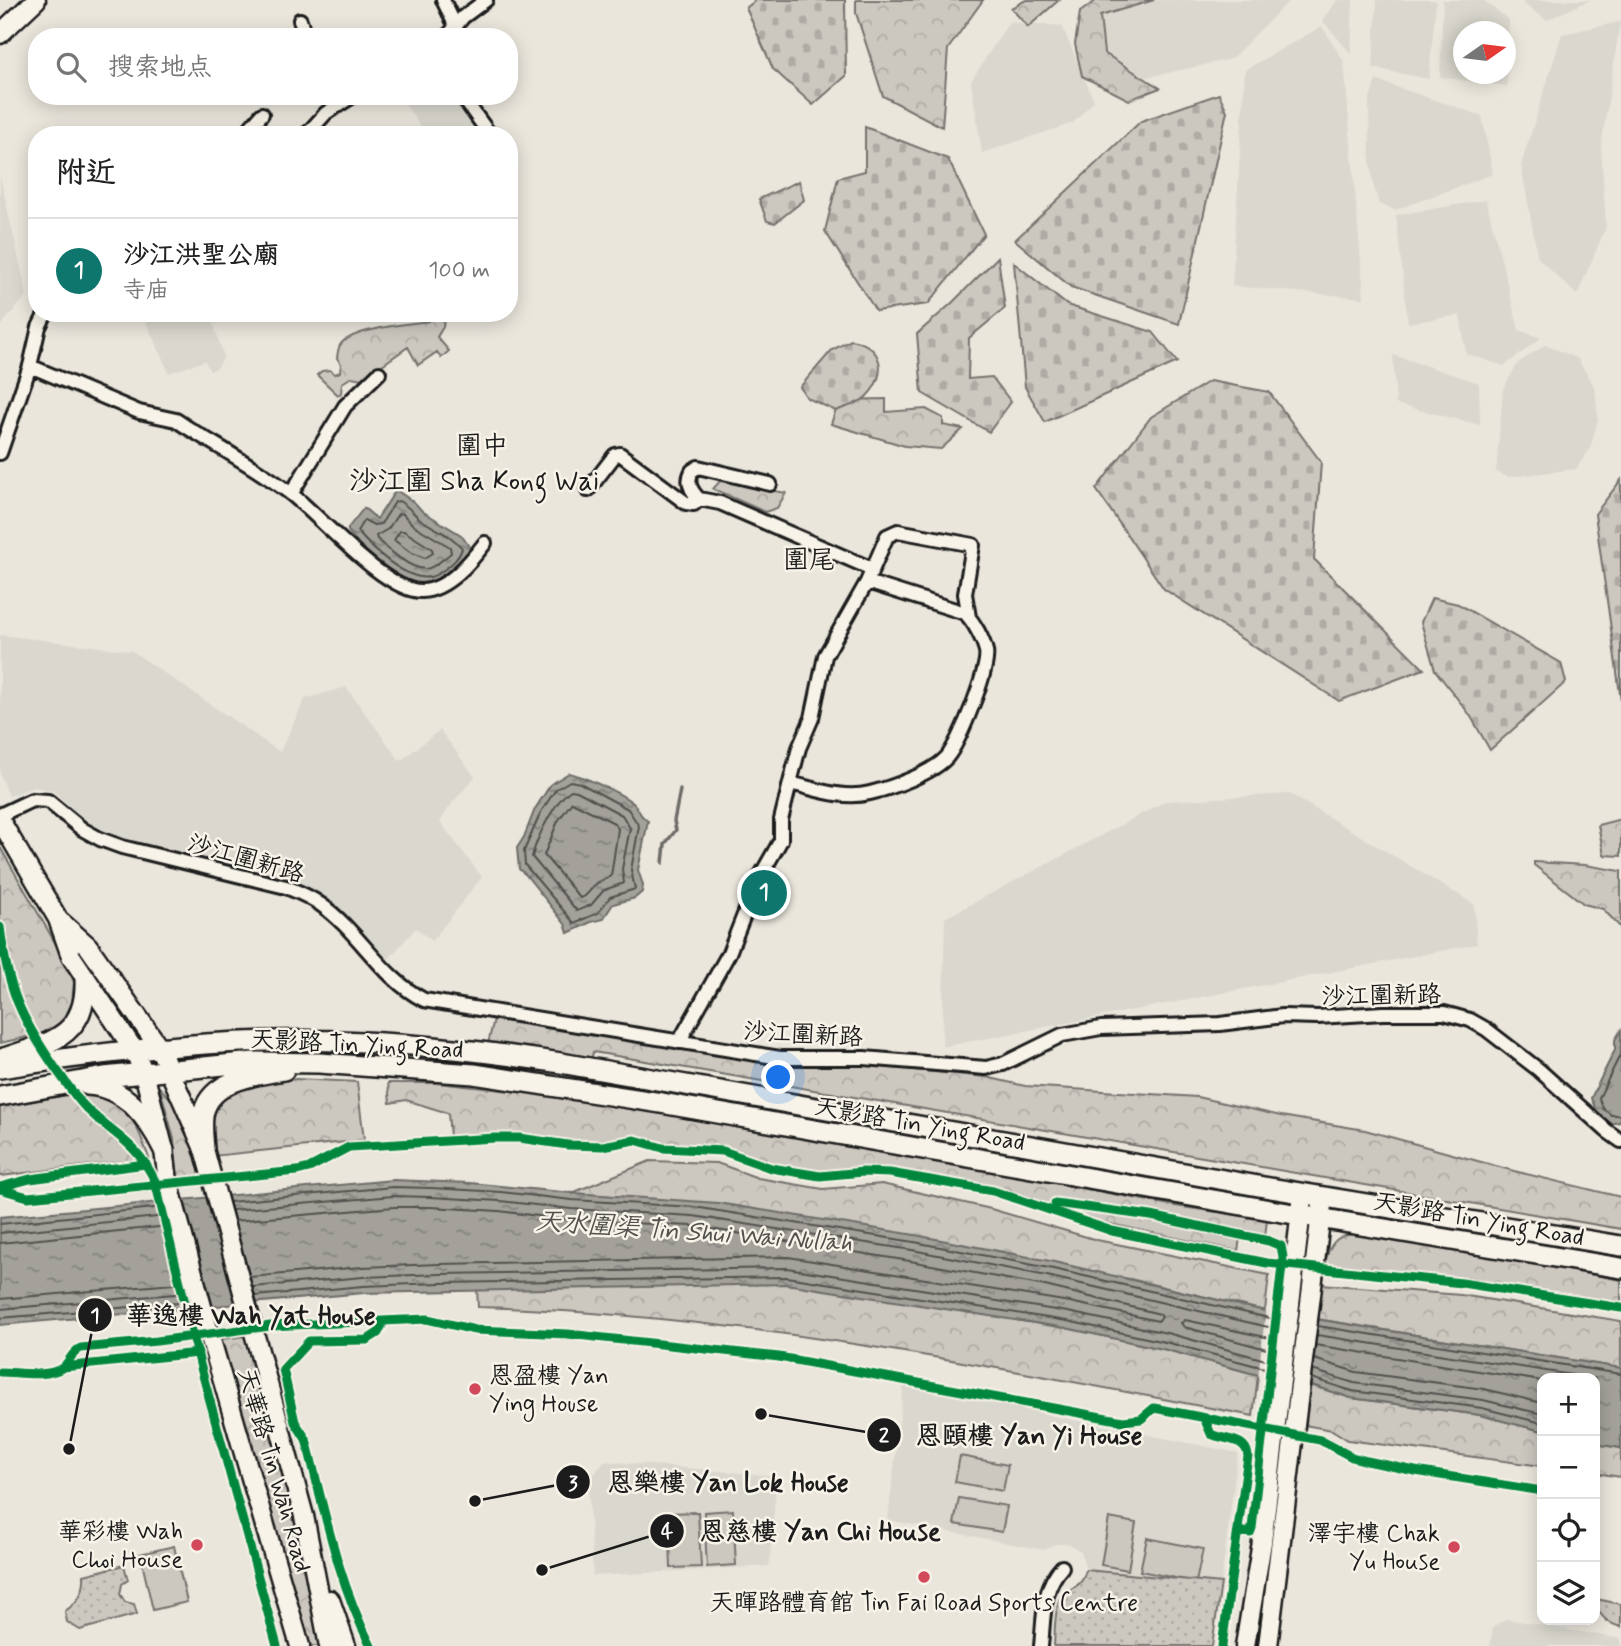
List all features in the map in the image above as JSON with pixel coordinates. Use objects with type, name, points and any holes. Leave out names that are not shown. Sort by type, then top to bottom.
[{"type":"main road","points":[[0,34],[36,0]]},
{"type":"main road","name":"天華路 Tin Wah Road","points":[[0,818],[58,919],[71,956],[134,1050],[144,1073],[164,1150],[168,1181],[211,1340],[300,1646]]},
{"type":"main road","name":"天華路 Tin Wah Road","points":[[58,919],[88,946],[159,1047],[204,1149],[311,1548],[329,1646]]},
{"type":"main road","points":[[0,1059],[52,1042],[68,1032],[83,1006],[85,978]]},
{"type":"main road","name":"天影路 Tin Ying Road","points":[[0,1068],[159,1047],[305,1041],[476,1051],[1303,1194],[1621,1246]]},
{"type":"main road","name":"天影路 Tin Ying Road","points":[[0,1096],[144,1073],[254,1062],[319,1063],[474,1074],[661,1103],[1300,1215],[1621,1268]]},
{"type":"main road","points":[[204,1149],[204,1111],[208,1101],[217,1092],[251,1077],[319,1063]]},
{"type":"main road","points":[[62,1085],[96,1086],[123,1097],[142,1114],[164,1150]]},
{"type":"main road","points":[[1245,1646],[1262,1542],[1303,1194]]},
{"type":"main road","points":[[1268,1646],[1323,1197]]},
{"type":"main road","points":[[311,1548],[346,1646]]},
{"type":"main road","points":[[275,1558],[292,1646]]},
{"type":"street","points":[[443,0],[455,25]]},
{"type":"street","points":[[453,28],[486,0]]},
{"type":"street","points":[[300,20],[302,28]]},
{"type":"street","points":[[313,126],[329,105]]},
{"type":"street","points":[[468,105],[483,126]]},
{"type":"street","points":[[252,126],[262,114]]},
{"type":"street","points":[[0,453],[30,366],[42,322]]},
{"type":"street","points":[[30,366],[139,412],[176,420],[291,494],[320,522],[391,580],[415,590],[432,589],[452,578],[485,542]]},
{"type":"street","points":[[291,494],[345,406],[379,373]]},
{"type":"street","points":[[588,490],[615,455],[620,454],[686,503],[694,504],[699,499]]},
{"type":"street","points":[[770,484],[698,467],[692,471],[689,481],[693,493],[699,499],[720,503],[872,569]]},
{"type":"street","points":[[679,1042],[729,953],[757,882],[781,841],[781,820],[790,783],[799,748],[812,718],[825,656],[867,582],[883,542],[898,531],[973,545],[965,594],[969,617],[986,650],[985,661],[979,688],[954,747],[946,758],[910,779],[869,794],[844,796],[790,783]]},
{"type":"street","points":[[867,582],[960,611],[969,617]]},
{"type":"street","name":"沙江圍新路","points":[[0,818],[32,800],[48,801],[82,829],[100,839],[122,847],[285,887],[307,896],[335,916],[400,984],[424,1000],[779,1058],[864,1058],[986,1068],[1024,1055],[1062,1035],[1101,1028],[1220,1024],[1283,1016],[1444,1013],[1470,1020],[1486,1030],[1539,1070],[1621,1141]]},
{"type":"street","points":[[1041,1646],[1047,1593],[1052,1579],[1062,1567]]},
{"type":"shaded area","points":[[1147,0],[1290,0],[1231,59],[1108,86],[1089,18]]},
{"type":"shaded area","points":[[1338,0],[1353,0],[1351,54],[1322,20]]},
{"type":"shaded area","points":[[1377,0],[1436,0],[1429,79],[1373,68]]},
{"type":"shaded area","points":[[1443,0],[1483,0],[1509,21],[1453,21],[1453,79],[1440,77]]},
{"type":"shaded area","points":[[1528,0],[1590,0],[1547,20],[1522,3]]},
{"type":"shaded area","points":[[1009,22],[1062,26],[1094,101],[1073,123],[982,153],[971,81]]},
{"type":"shaded area","points":[[1620,22],[1601,148],[1606,227],[1577,295],[1538,258],[1521,165],[1562,34]]},
{"type":"shaded area","points":[[1322,26],[1344,62],[1364,298],[1232,286],[1245,70]]},
{"type":"shaded area","points":[[1376,80],[1482,116],[1493,174],[1395,210],[1379,204],[1370,159],[1369,102]]},
{"type":"shaded area","points":[[406,105],[458,105],[472,126],[420,126]]},
{"type":"shaded area","points":[[0,176],[27,295],[0,327]]},
{"type":"shaded area","points":[[1486,200],[1519,330],[1541,338],[1504,366],[1466,354],[1460,315],[1408,323],[1396,215]]},
{"type":"shaded area","points":[[146,322],[213,322],[224,357],[217,368],[210,371],[205,361],[169,373]]},
{"type":"shaded area","points":[[1545,345],[1577,358],[1595,388],[1598,419],[1590,449],[1576,469],[1509,477],[1496,472],[1503,389],[1518,363]]},
{"type":"shaded area","points":[[1393,355],[1479,383],[1480,425],[1396,404]]},
{"type":"shaded area","points":[[0,635],[132,651],[280,752],[305,699],[346,687],[400,761],[440,730],[475,777],[452,803],[440,822],[482,877],[432,941],[416,928],[387,961],[342,912],[317,892],[290,879],[104,833],[82,818],[52,790],[34,787],[9,796],[0,774]]},
{"type":"shaded area","points":[[1290,794],[1474,904],[1477,944],[942,1047],[945,918],[1166,801]]},
{"type":"shaded area","points":[[904,1381],[1054,1416],[1238,1453],[1221,1583],[1086,1570],[1081,1552],[1069,1544],[1056,1544],[1044,1550],[888,1520]]},
{"type":"shaded area","points":[[605,1461],[777,1476],[769,1566],[593,1576],[588,1482]]},
{"type":"shaded area","points":[[1506,1619],[1621,1639],[1621,1646],[1490,1646],[1493,1627]]},
{"type":"green space","points":[[756,0],[845,0],[846,76],[813,105],[773,69],[746,8]]},
{"type":"green space","points":[[856,0],[983,0],[948,49],[942,127],[883,96],[856,13]]},
{"type":"green space","points":[[1026,0],[1059,0],[1028,27],[1011,8]]},
{"type":"green space","points":[[1097,0],[1154,0],[1100,16],[1104,53],[1160,88],[1129,100],[1082,76],[1075,44],[1080,12]]},
{"type":"green space","points":[[1219,94],[1227,111],[1179,324],[1071,287],[1015,240],[1141,121]]},
{"type":"green space","points":[[865,127],[948,159],[984,234],[928,304],[876,311],[825,231],[838,178],[865,171]]},
{"type":"green space","points":[[799,181],[804,200],[775,223],[767,221],[759,199]]},
{"type":"green space","points":[[998,257],[1005,308],[969,338],[968,379],[992,377],[1011,402],[989,432],[922,393],[917,334]]},
{"type":"green space","points":[[1014,263],[1067,305],[1153,332],[1177,362],[1045,422],[1025,387]]},
{"type":"green space","points":[[444,322],[437,337],[449,351],[441,358],[437,352],[418,365],[408,347],[362,379],[352,377],[342,383],[341,393],[338,395],[317,375],[322,371],[330,370],[335,374],[340,372],[338,352],[347,339],[374,329]]},
{"type":"green space","points":[[851,340],[862,343],[876,354],[880,370],[873,388],[860,402],[836,411],[807,398],[800,387],[832,350]]},
{"type":"green space","points":[[1210,381],[1269,392],[1321,462],[1314,559],[1424,669],[1339,701],[1164,589],[1096,489],[1151,417]]},
{"type":"green space","points":[[886,399],[886,412],[926,409],[943,418],[943,425],[963,429],[941,449],[905,446],[831,424],[839,400]]},
{"type":"green space","points":[[1621,480],[1621,701],[1595,514]]},
{"type":"green space","points":[[720,481],[786,493],[777,508],[765,512],[713,489]]},
{"type":"green space","points":[[1432,598],[1458,604],[1561,663],[1566,682],[1490,750],[1470,715],[1435,670],[1421,622]]},
{"type":"green space","points":[[1621,819],[1621,856],[1604,855],[1598,825]]},
{"type":"green space","points":[[0,847],[61,953],[74,982],[72,1002],[64,1020],[45,1033],[0,1043]]},
{"type":"green space","points":[[1534,862],[1585,865],[1621,871],[1621,928],[1603,909],[1584,904],[1534,865]]},
{"type":"green space","points":[[494,1019],[677,1047],[986,1077],[1025,1086],[1197,1097],[1281,1116],[1365,1130],[1621,1197],[1621,1229],[593,1052],[591,1061],[488,1044]]},
{"type":"green space","points":[[296,1079],[357,1082],[364,1140],[213,1156],[209,1126],[218,1098],[255,1084]]},
{"type":"green space","points":[[388,1083],[437,1083],[540,1094],[873,1148],[1175,1206],[1267,1219],[1265,1237],[1241,1232],[1238,1251],[1096,1221],[1002,1190],[884,1169],[826,1174],[771,1165],[722,1148],[666,1145],[635,1136],[607,1143],[550,1141],[518,1134],[450,1137],[448,1113],[406,1100],[390,1103]]},
{"type":"green space","points":[[160,1088],[177,1105],[203,1176],[178,1179],[174,1139]]},
{"type":"green space","points":[[82,1092],[97,1094],[119,1104],[134,1122],[149,1158],[0,1176],[0,1107]]},
{"type":"green space","points":[[650,1161],[717,1163],[758,1178],[823,1189],[882,1184],[991,1209],[1097,1240],[1269,1275],[1265,1311],[1130,1279],[624,1197],[572,1193]]},
{"type":"green space","points":[[1366,1233],[1621,1280],[1621,1305],[1460,1280],[1324,1267],[1329,1250],[1337,1240],[1348,1235]]},
{"type":"green space","points":[[698,1284],[811,1286],[1066,1328],[1163,1349],[1258,1375],[1253,1416],[964,1362],[771,1332],[674,1320],[478,1307],[477,1289]]},
{"type":"green space","points":[[1321,1284],[1461,1295],[1621,1321],[1621,1368],[1317,1319]]},
{"type":"green space","points":[[247,1336],[296,1518],[320,1646],[310,1646],[221,1339]]},
{"type":"green space","points":[[1309,1385],[1351,1398],[1480,1415],[1537,1430],[1537,1465],[1348,1440],[1332,1430],[1304,1425]]},
{"type":"green space","points":[[1600,1445],[1621,1448],[1621,1477],[1600,1474]]},
{"type":"green space","points":[[960,1456],[1008,1465],[1003,1491],[955,1482]]},
{"type":"green space","points":[[959,1498],[1007,1506],[1002,1532],[954,1524]]},
{"type":"green space","points":[[733,1510],[736,1565],[707,1567],[704,1512]]},
{"type":"green space","points":[[698,1512],[701,1567],[671,1568],[669,1513]]},
{"type":"green space","points":[[1109,1518],[1136,1523],[1128,1570],[1101,1565]]},
{"type":"green space","points":[[1147,1538],[1203,1549],[1196,1582],[1140,1571]]},
{"type":"green space","points":[[174,1546],[187,1602],[153,1610],[140,1554]]},
{"type":"green space","points":[[124,1565],[128,1580],[122,1584],[120,1594],[125,1602],[134,1604],[137,1614],[80,1630],[67,1622],[65,1611],[80,1596],[84,1575]]},
{"type":"green space","points":[[1086,1570],[1221,1583],[1212,1646],[1054,1646],[1060,1599],[1081,1582]]},
{"type":"green space","points":[[1600,1600],[1621,1604],[1621,1627],[1603,1617],[1600,1612]]},
{"type":"water","points":[[396,490],[422,511],[461,535],[471,549],[454,571],[437,582],[420,584],[397,575],[373,557],[348,531],[364,508],[377,519]]},
{"type":"water","points":[[569,773],[621,795],[634,804],[648,821],[638,870],[643,885],[642,892],[635,898],[613,904],[603,919],[568,933],[565,924],[519,869],[517,848],[535,809],[551,784]]},
{"type":"water","points":[[1621,1030],[1621,1122],[1609,1124],[1597,1112],[1591,1098],[1615,1050],[1615,1040]]},
{"type":"water","name":"天水圍渠 Tin Shui Wai Nullah","points":[[393,1180],[470,1183],[718,1203],[915,1235],[1050,1261],[1265,1311],[1621,1368],[1621,1448],[1600,1445],[1600,1373],[1537,1373],[1537,1430],[1480,1415],[1351,1398],[1315,1386],[1258,1375],[1163,1349],[1066,1328],[786,1284],[364,1293],[0,1325],[0,1217]]},
{"type":"pier","points":[[1266,1308],[1317,1316],[1309,1388],[1258,1378]]},
{"type":"waterway","points":[[663,863],[665,844],[676,830],[674,821],[680,790]]},
{"type":"cycle path","points":[[0,927],[12,986],[33,1034],[78,1099],[132,1148],[155,1181],[201,1368],[277,1646]]},
{"type":"cycle path","points":[[0,1189],[28,1197],[297,1171],[309,1168],[349,1147],[495,1138],[603,1146],[635,1140],[663,1148],[723,1151],[771,1168],[820,1176],[863,1172],[890,1173],[993,1191],[1112,1231],[1267,1263],[1462,1283],[1621,1308]]},
{"type":"cycle path","points":[[0,1187],[30,1179],[146,1164]]},
{"type":"cycle path","points":[[1055,1203],[1151,1216],[1269,1241],[1281,1246],[1283,1257],[1252,1528],[1250,1533],[1238,1531]]},
{"type":"cycle path","points":[[0,1372],[40,1374],[55,1371],[65,1366],[81,1348],[270,1326],[427,1319],[475,1330],[568,1334],[779,1357],[1123,1421],[1141,1419],[1154,1408],[1320,1440],[1352,1457],[1367,1461],[1537,1490]]},
{"type":"cycle path","points":[[371,1646],[359,1622],[341,1571],[306,1439],[295,1422],[283,1369],[309,1341],[367,1340],[378,1333],[384,1321]]},
{"type":"cycle path","points":[[63,1367],[198,1353]]},
{"type":"cycle path","points":[[1204,1418],[1211,1434],[1239,1443],[1248,1456],[1222,1646]]},
{"type":"place","name":"沙江洪聖公廟","points":[[764,893]]},
{"type":"place","name":"恩盈樓 Yan Ying House","points":[[475,1389]]},
{"type":"place","name":"恩頤樓 Yan Yi House","points":[[761,1414]]},
{"type":"place","name":"華逸樓 Wah Yat House","points":[[69,1449]]},
{"type":"place","name":"恩樂樓 Yan Lok House","points":[[475,1501]]},
{"type":"place","name":"華彩樓 Wah Choi House","points":[[197,1545]]},
{"type":"place","name":"澤宇樓 Chak Yu House","points":[[1454,1547]]},
{"type":"place","name":"恩慈樓 Yan Chi House","points":[[542,1570]]},
{"type":"place","name":"天暉路體育館 Tin Fai Road Sports Centre","points":[[924,1577]]},
{"type":"district","name":"圍中","points":[[482,445]]},
{"type":"district","name":"沙江圍 Sha Kong Wai","points":[[474,480]]},
{"type":"district","name":"圍尾","points":[[809,559]]}]
